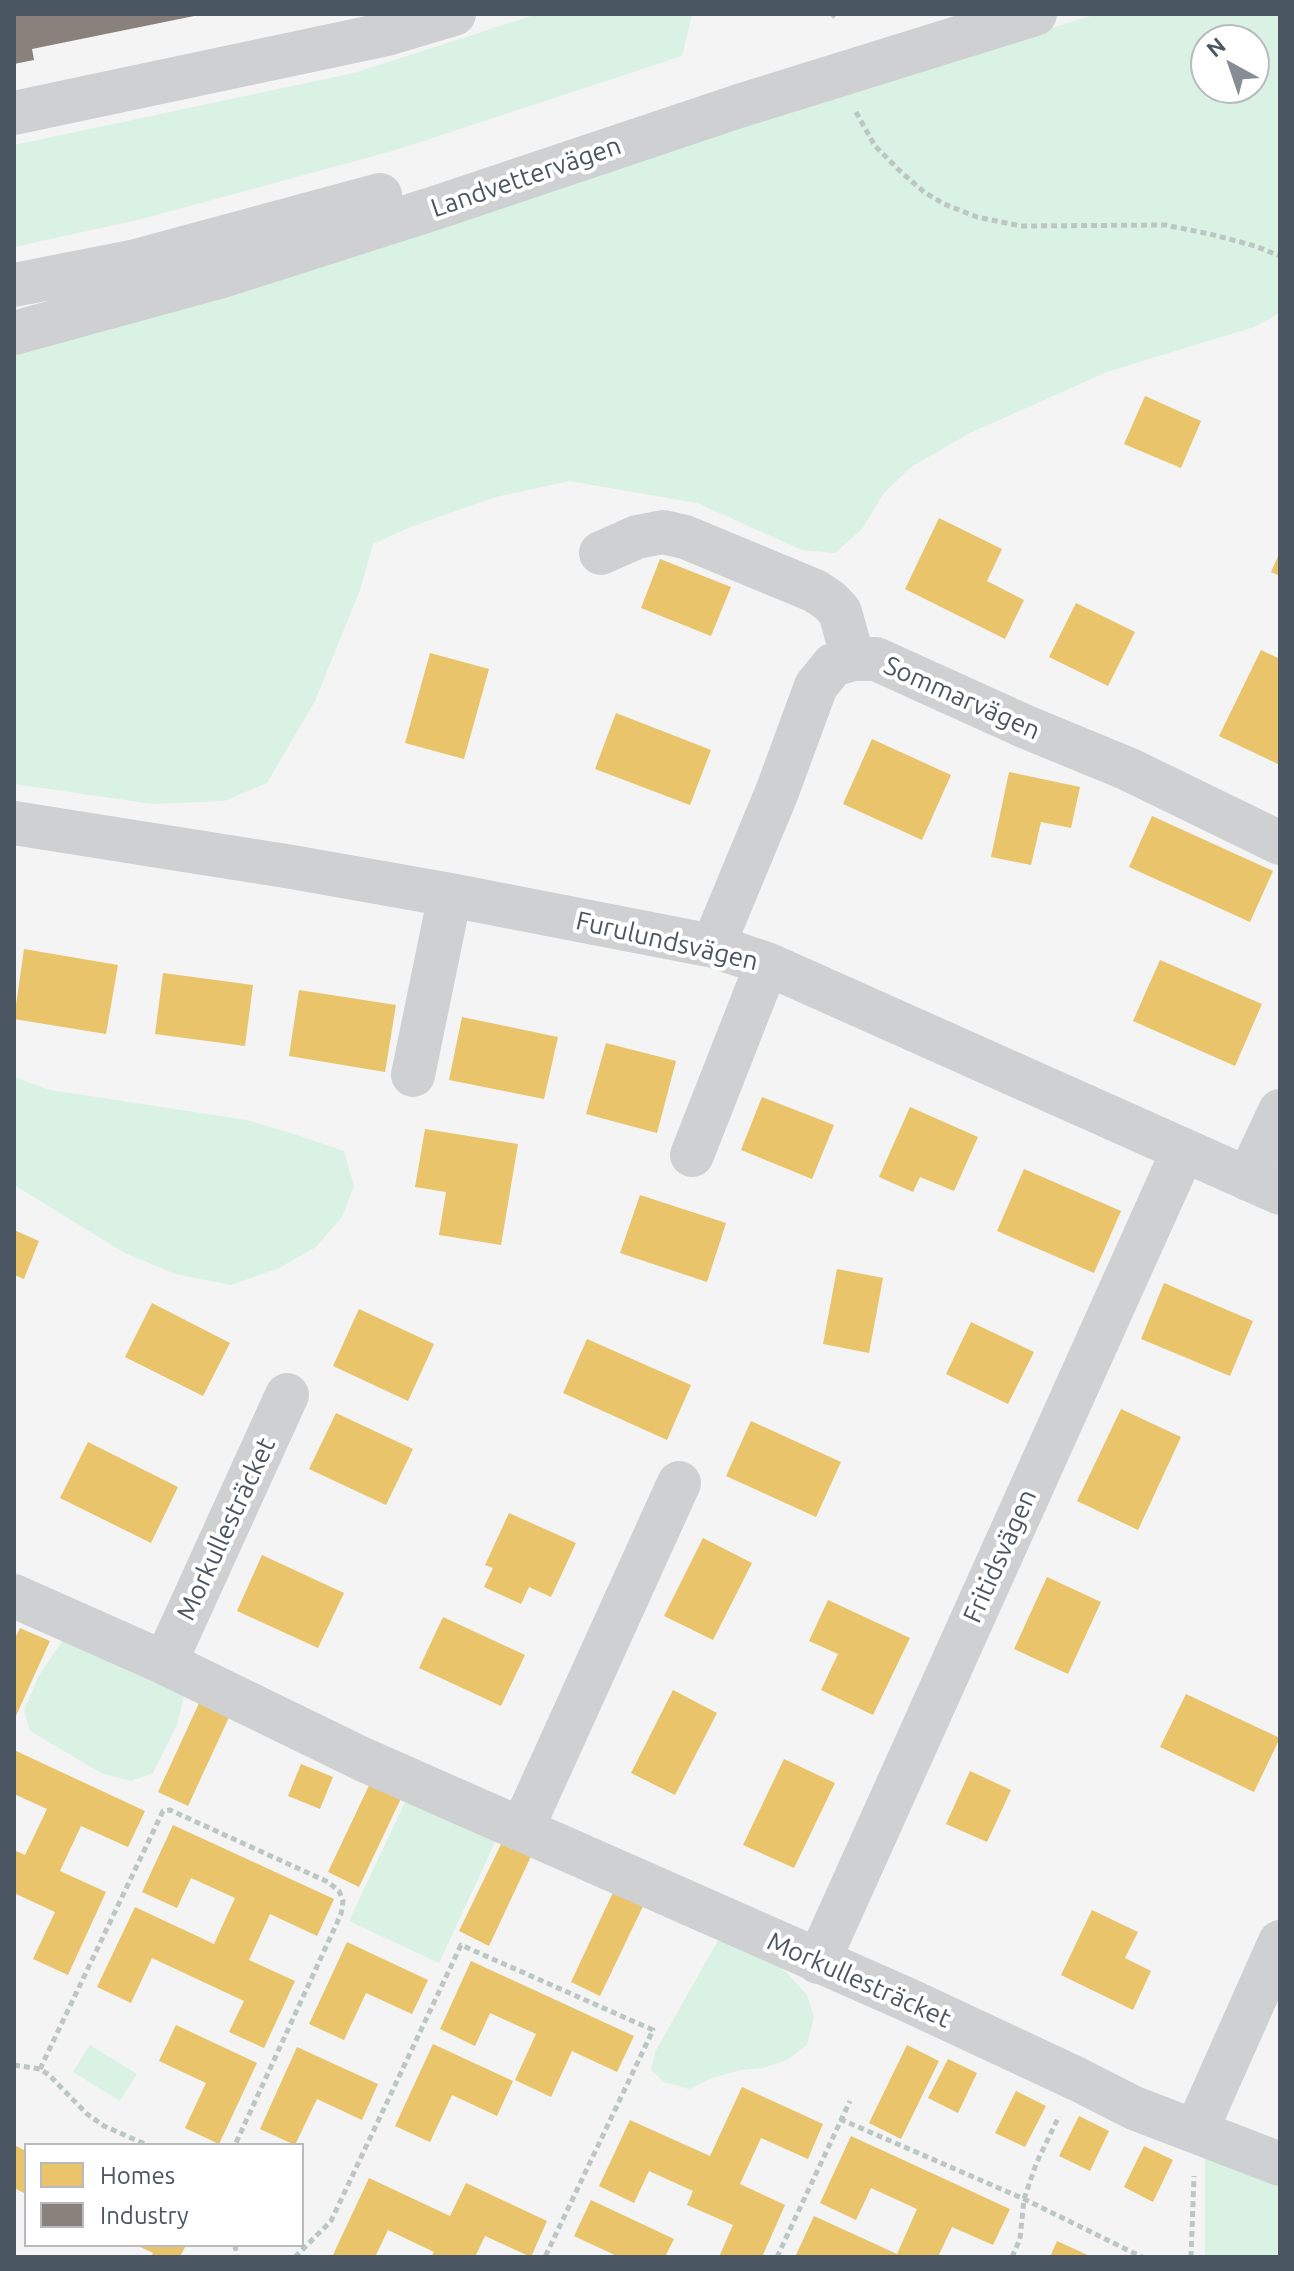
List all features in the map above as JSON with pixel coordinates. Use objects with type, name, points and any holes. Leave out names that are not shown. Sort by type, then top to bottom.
[{"type":"street","points":[[14,113],[387,34],[454,14]]},
{"type":"street","name":"Landvettervägen","points":[[14,285],[151,257],[470,169],[710,92],[933,14]]},
{"type":"street","name":"Landvettervägen","points":[[14,333],[222,276],[739,106],[1035,14]]},
{"type":"street","points":[[601,553],[637,537],[663,532],[685,537],[815,591],[840,612],[853,659]]},
{"type":"street","name":"Sommarvägen","points":[[713,946],[777,792],[816,686],[833,665],[853,659],[876,659],[1128,769],[1280,843]]},
{"type":"street","name":"Furulundsvägen","points":[[14,823],[292,867],[713,946],[767,964],[1264,1186]]},
{"type":"street","points":[[413,1075],[450,895]]},
{"type":"street","points":[[692,1155],[767,964]]},
{"type":"street","points":[[1264,1186],[1280,1111]]},
{"type":"street","name":"Fritidsvägen","points":[[818,1962],[1183,1151]]},
{"type":"street","name":"Morkullesträcket","points":[[165,1663],[287,1395]]},
{"type":"street","points":[[522,1829],[679,1483]]},
{"type":"street","name":"Morkullesträcket","points":[[14,1596],[165,1663],[362,1759],[908,2000],[1134,2108],[1280,2164]]},
{"type":"street","points":[[1196,2131],[1280,1942]]},
{"type":"path","points":[[851,100],[875,146],[901,172],[944,204],[977,217],[1021,226],[1165,225],[1255,246],[1280,256]]},
{"type":"path","points":[[40,2069],[163,1811],[170,1810],[328,1882],[339,1891],[343,1901],[341,1914],[236,2143]]},
{"type":"path","points":[[295,2257],[331,2221],[461,1945],[653,2030],[545,2257]]},
{"type":"path","points":[[14,2065],[40,2069],[87,2114],[104,2126],[142,2143]]},
{"type":"path","points":[[1012,2257],[1020,2239],[1024,2199],[1036,2164],[1077,2079]]},
{"type":"path","points":[[777,2257],[850,2101]]},
{"type":"path","points":[[840,2119],[1024,2199],[1142,2257]]},
{"type":"path","points":[[1191,2257],[1196,2131]]},
{"type":"green space","points":[[537,14],[692,14],[682,56],[396,150],[142,219],[14,247],[14,145],[354,73]]},
{"type":"green space","points":[[1097,14],[1280,14],[1280,313],[1254,327],[1107,372],[970,433],[911,467],[884,493],[862,529],[835,553],[802,550],[697,503],[569,481],[496,497],[410,527],[373,544],[360,590],[315,701],[267,783],[224,801],[153,804],[14,784],[14,355],[241,279]]},
{"type":"green space","points":[[14,1077],[50,1090],[247,1120],[297,1135],[344,1151],[354,1186],[342,1217],[316,1247],[279,1268],[231,1285],[175,1274],[123,1252],[14,1185]]},
{"type":"green space","points":[[69,1631],[184,1696],[177,1725],[153,1773],[131,1781],[101,1773],[30,1731],[24,1711],[38,1677]]},
{"type":"green space","points":[[415,1781],[504,1823],[439,1963],[349,1921]]},
{"type":"green space","points":[[720,1937],[764,1955],[787,1973],[807,1995],[814,2017],[807,2045],[787,2060],[715,2077],[689,2089],[664,2082],[651,2070],[655,2052]]},
{"type":"green space","points":[[90,2045],[137,2074],[120,2101],[73,2072]]},
{"type":"green space","points":[[1205,2149],[1280,2186],[1280,2257],[1205,2257]]},
{"type":"building: Homes","points":[[1145,396],[1201,421],[1181,468],[1124,444]]},
{"type":"building: Homes","points":[[939,518],[1002,549],[987,581],[1024,600],[1005,639],[905,589]]},
{"type":"building: Homes","points":[[1280,552],[1280,576],[1271,572]]},
{"type":"building: Homes","points":[[660,559],[731,587],[711,636],[641,608]]},
{"type":"building: Homes","points":[[1076,603],[1135,632],[1108,686],[1049,657]]},
{"type":"building: Homes","points":[[1261,650],[1280,659],[1280,765],[1219,736]]},
{"type":"building: Homes","points":[[430,653],[489,669],[464,759],[405,743]]},
{"type":"building: Homes","points":[[616,713],[711,750],[690,805],[595,769]]},
{"type":"building: Homes","points":[[872,739],[951,775],[922,840],[843,804]]},
{"type":"building: Homes","points":[[1009,772],[1080,787],[1071,828],[1041,822],[1031,865],[991,857]]},
{"type":"building: Homes","points":[[1152,816],[1273,871],[1250,922],[1129,867]]},
{"type":"building: Homes","points":[[24,949],[118,965],[106,1034],[14,1019]]},
{"type":"building: Homes","points":[[1160,960],[1262,1004],[1235,1066],[1133,1021]]},
{"type":"building: Homes","points":[[163,973],[253,985],[245,1046],[155,1034]]},
{"type":"building: Homes","points":[[299,990],[396,1005],[385,1072],[289,1056]]},
{"type":"building: Homes","points":[[462,1017],[558,1037],[544,1099],[449,1080]]},
{"type":"building: Homes","points":[[606,1043],[676,1061],[657,1133],[586,1114]]},
{"type":"building: Homes","points":[[762,1097],[834,1125],[812,1179],[741,1150]]},
{"type":"building: Homes","points":[[910,1107],[978,1137],[954,1191],[920,1177],[913,1192],[879,1177]]},
{"type":"building: Homes","points":[[425,1129],[518,1144],[501,1245],[439,1235],[446,1192],[415,1187]]},
{"type":"building: Homes","points":[[1024,1169],[1121,1211],[1094,1273],[997,1231]]},
{"type":"building: Homes","points":[[640,1195],[726,1223],[707,1282],[620,1253]]},
{"type":"building: Homes","points":[[14,1230],[39,1241],[24,1279],[14,1275]]},
{"type":"building: Homes","points":[[837,1269],[883,1278],[869,1353],[823,1344]]},
{"type":"building: Homes","points":[[1164,1283],[1253,1321],[1230,1376],[1141,1339]]},
{"type":"building: Homes","points":[[152,1303],[230,1343],[203,1396],[125,1357]]},
{"type":"building: Homes","points":[[359,1309],[434,1344],[408,1401],[333,1366]]},
{"type":"building: Homes","points":[[971,1322],[1034,1352],[1008,1404],[946,1374]]},
{"type":"building: Homes","points":[[587,1339],[691,1385],[667,1440],[563,1393]]},
{"type":"building: Homes","points":[[1121,1409],[1181,1437],[1138,1530],[1077,1501]]},
{"type":"building: Homes","points":[[336,1413],[413,1449],[386,1505],[309,1469]]},
{"type":"building: Homes","points":[[751,1421],[841,1462],[816,1517],[726,1476]]},
{"type":"building: Homes","points":[[88,1442],[178,1487],[151,1543],[60,1498]]},
{"type":"building: Homes","points":[[509,1513],[576,1543],[551,1597],[529,1587],[521,1604],[484,1587],[493,1568],[485,1565]]},
{"type":"building: Homes","points":[[703,1538],[752,1563],[713,1640],[664,1616]]},
{"type":"building: Homes","points":[[262,1555],[344,1593],[318,1648],[237,1611]]},
{"type":"building: Homes","points":[[1047,1577],[1101,1602],[1068,1674],[1014,1649]]},
{"type":"building: Homes","points":[[828,1600],[910,1638],[873,1715],[821,1690],[838,1654],[809,1641]]},
{"type":"building: Homes","points":[[443,1617],[525,1655],[501,1706],[419,1668]]},
{"type":"building: Homes","points":[[20,1628],[50,1641],[14,1720],[14,1640]]},
{"type":"building: Homes","points":[[673,1690],[717,1713],[675,1795],[631,1773]]},
{"type":"building: Homes","points":[[1186,1694],[1280,1738],[1254,1792],[1160,1747]]},
{"type":"building: Homes","points":[[201,1699],[231,1713],[188,1806],[158,1792]]},
{"type":"building: Homes","points":[[14,1750],[145,1811],[128,1847],[81,1826],[60,1871],[106,1892],[68,1975],[33,1959],[55,1912],[14,1893],[14,1850],[25,1855],[47,1809],[14,1794]]},
{"type":"building: Homes","points":[[784,1759],[835,1783],[794,1868],[743,1845]]},
{"type":"building: Homes","points":[[301,1764],[333,1777],[320,1809],[288,1796]]},
{"type":"building: Homes","points":[[970,1771],[1011,1790],[987,1842],[946,1824]]},
{"type":"building: Homes","points":[[374,1775],[405,1790],[359,1887],[328,1872]]},
{"type":"building: Homes","points":[[173,1825],[334,1899],[317,1936],[270,1914],[249,1960],[295,1981],[264,2048],[229,2032],[244,2001],[152,1958],[131,2003],[97,1987],[135,1907],[214,1944],[235,1898],[191,1878],[177,1908],[142,1892]]},
{"type":"building: Homes","points":[[505,1836],[534,1850],[489,1946],[459,1931]]},
{"type":"building: Homes","points":[[616,1886],[646,1900],[600,1996],[571,1982]]},
{"type":"building: Homes","points":[[1092,1910],[1138,1932],[1125,1958],[1151,1971],[1133,2010],[1061,1975]]},
{"type":"building: Homes","points":[[347,1942],[428,1980],[412,2014],[366,1993],[344,2040],[309,2024]]},
{"type":"building: Homes","points":[[471,1961],[634,2036],[617,2072],[572,2051],[551,2097],[515,2080],[536,2034],[490,2013],[475,2046],[440,2029]]},
{"type":"building: Homes","points":[[176,2025],[257,2063],[219,2143],[185,2128],[206,2083],[159,2061]]},
{"type":"building: Homes","points":[[433,2044],[513,2081],[497,2116],[452,2095],[430,2142],[395,2126]]},
{"type":"building: Homes","points":[[907,2045],[939,2061],[901,2139],[869,2123]]},
{"type":"building: Homes","points":[[297,2047],[378,2084],[362,2120],[317,2099],[296,2143],[260,2129]]},
{"type":"building: Homes","points":[[948,2059],[977,2073],[958,2113],[928,2098]]},
{"type":"building: Homes","points":[[742,2087],[823,2124],[808,2159],[761,2138],[740,2184],[785,2205],[762,2257],[719,2257],[733,2225],[687,2205],[693,2191],[649,2171],[634,2203],[599,2186],[630,2120],[710,2156]]},
{"type":"building: Homes","points":[[1016,2091],[1046,2106],[1025,2147],[995,2133]]},
{"type":"building: Homes","points":[[1079,2116],[1109,2131],[1090,2171],[1059,2156]]},
{"type":"building: Homes","points":[[851,2136],[1010,2209],[993,2245],[952,2227],[938,2257],[795,2257],[814,2216],[897,2254],[917,2209],[871,2188],[856,2220],[820,2203]]},
{"type":"building: Homes","points":[[14,2145],[24,2150],[24,2193],[14,2188]]},
{"type":"building: Homes","points":[[1144,2146],[1173,2160],[1153,2202],[1124,2187]]},
{"type":"building: Homes","points":[[369,2178],[450,2216],[466,2183],[547,2221],[531,2257],[485,2236],[475,2257],[431,2257],[434,2252],[388,2230],[375,2257],[332,2257]]},
{"type":"building: Homes","points":[[591,2200],[674,2239],[665,2257],[619,2257],[574,2236]]},
{"type":"building: Homes","points":[[1057,2241],[1092,2257],[1050,2257]]},
{"type":"building: Homes","points":[[140,2247],[185,2247],[180,2257],[151,2257],[153,2253]]},
{"type":"building: Industry","points":[[14,14],[199,15],[32,49],[34,60],[14,64]]}]
